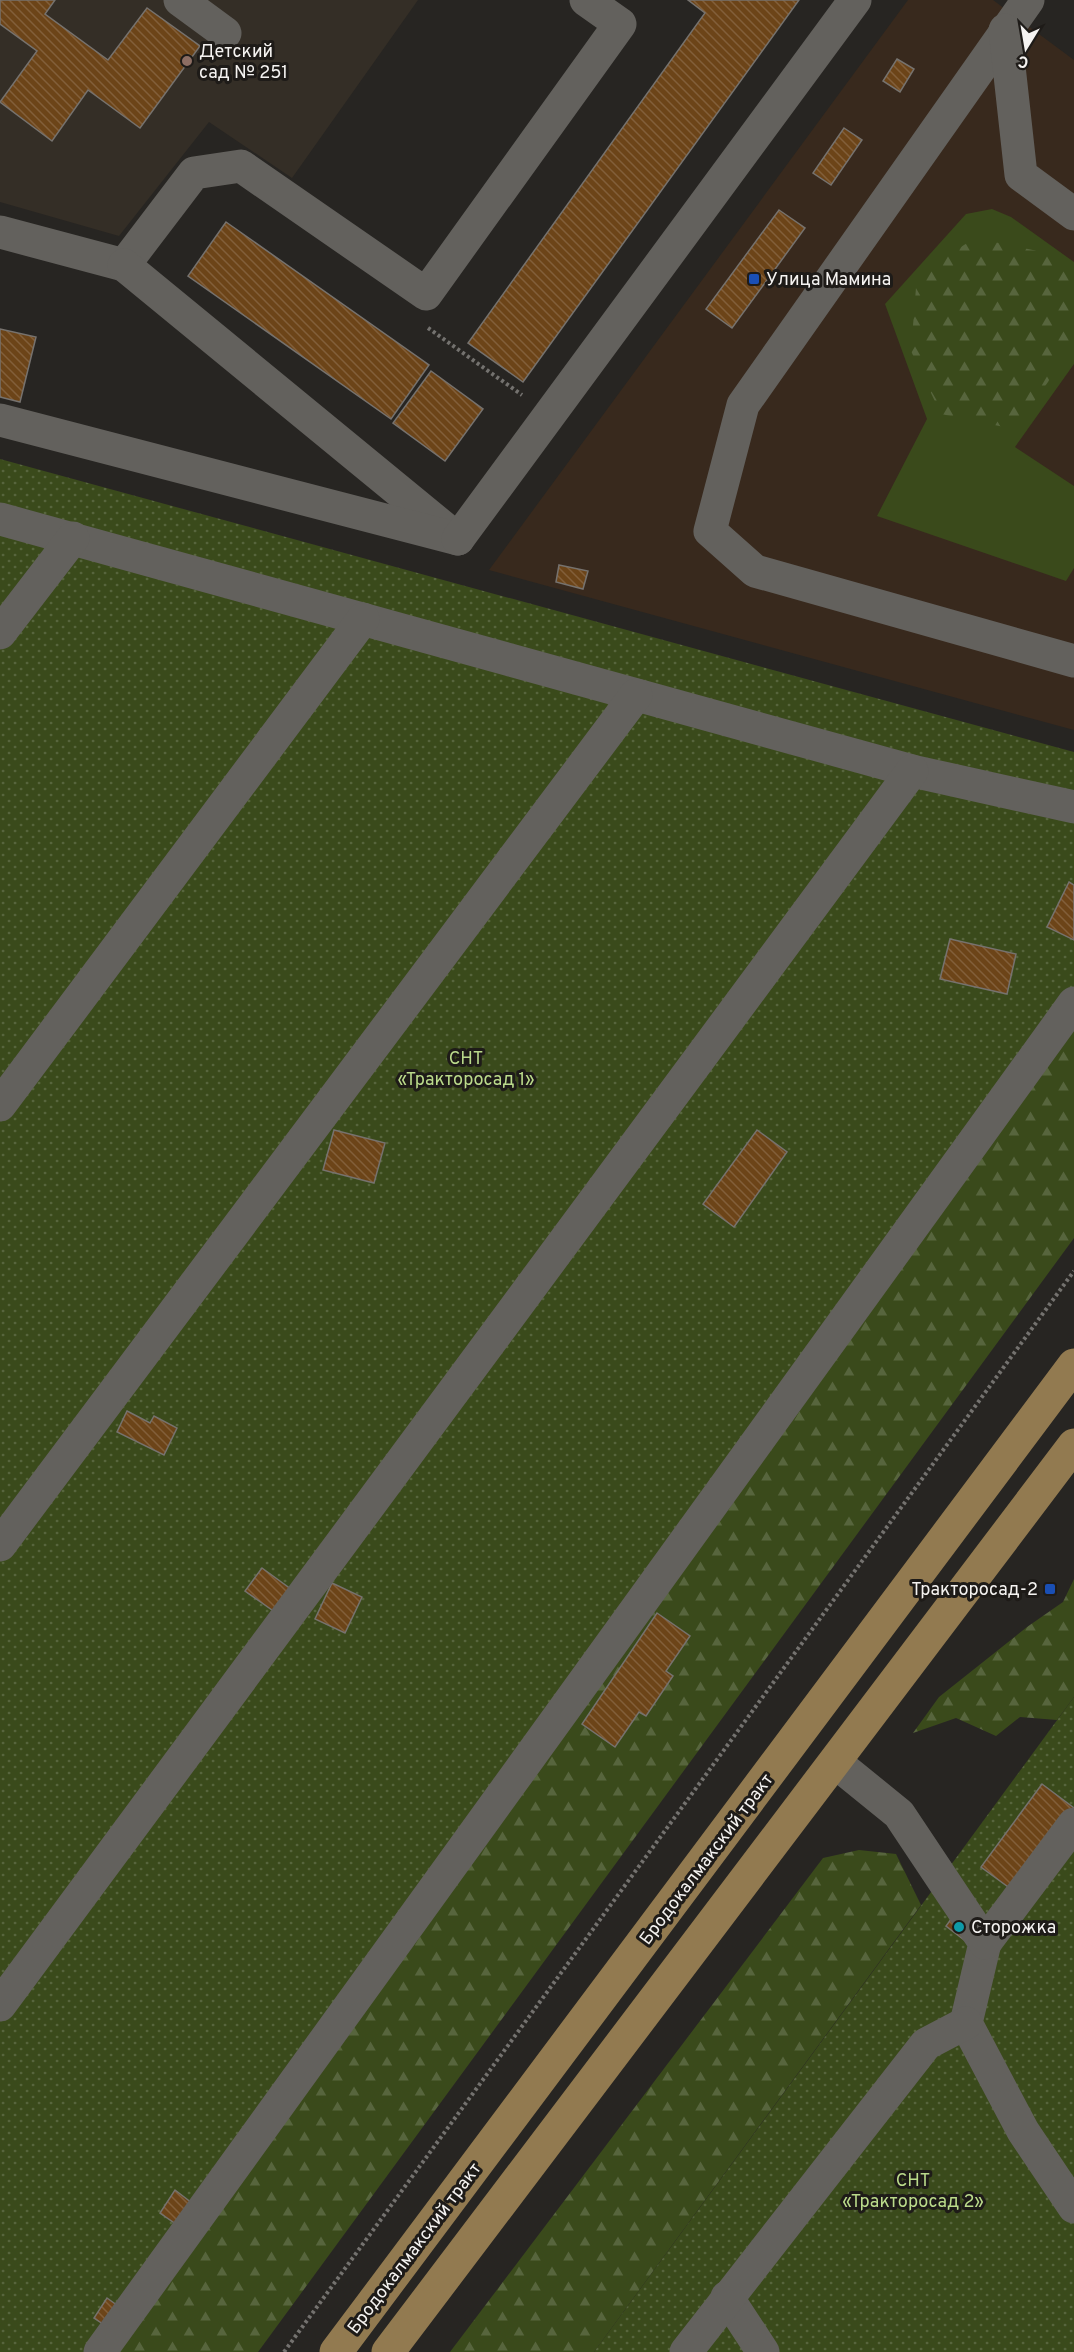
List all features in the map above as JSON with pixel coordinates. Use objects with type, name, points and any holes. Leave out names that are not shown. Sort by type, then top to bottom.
[{"type":"main road","name":"Бродокалмакский тракт","points":[[336,2352],[1074,1365]]},
{"type":"main road","points":[[388,2352],[1074,1445]]},
{"type":"street","points":[[180,0],[225,33]]},
{"type":"street","points":[[124,265],[194,172],[241,166],[426,294],[620,24],[586,0]]},
{"type":"street","points":[[458,539],[855,0]]},
{"type":"street","points":[[1028,0],[743,405],[710,531],[755,571],[1074,661]]},
{"type":"street","points":[[1005,30],[1022,175],[1074,214]]},
{"type":"street","points":[[0,232],[124,265],[458,539]]},
{"type":"street","points":[[0,420],[458,539]]},
{"type":"street","points":[[0,519],[912,771],[1074,807]]},
{"type":"street","points":[[0,633],[73,538]]},
{"type":"street","points":[[0,1105],[363,619]]},
{"type":"street","points":[[0,1545],[636,695]]},
{"type":"street","points":[[0,2005],[912,771]]},
{"type":"street","points":[[100,2352],[1074,1003]]},
{"type":"street","points":[[835,1762],[899,1814],[985,1943]]},
{"type":"street","points":[[1074,1824],[985,1943],[966,2023],[1023,2131],[1074,2207]]},
{"type":"street","points":[[686,2352],[926,2044],[966,2023]]},
{"type":"street","points":[[727,2297],[763,2352]]},
{"type":"path","points":[[426,294],[423,324],[549,415]]},
{"type":"path","points":[[284,2352],[1074,1270]]},
{"type":"shaded area","name":"Детский сад № 251","points":[[0,0],[418,0],[292,178],[209,122],[119,236],[0,202]]},
{"type":"shaded area","points":[[908,0],[993,0],[1074,60],[1074,730],[489,570]]},
{"type":"green space","points":[[992,209],[1011,217],[1074,262],[1074,364],[1015,447],[1074,486],[1074,568],[1066,581],[877,516],[927,419],[885,304],[966,214]]},
{"type":"green space","points":[[975,238],[1052,254],[1074,285],[1074,334],[1048,382],[1014,429],[941,414],[911,351],[917,275]]},
{"type":"green space","name":"СНТ «Тракторосад 1»","points":[[0,459],[1074,752],[1074,1020],[116,2352],[0,2352]]},
{"type":"green space","points":[[1074,1020],[1074,1238],[258,2352],[116,2352]]},
{"type":"green space","points":[[1074,1579],[1074,1697],[1057,1720],[1020,1717],[996,1736],[956,1718],[913,1733],[939,1697],[1027,1627],[1063,1602]]},
{"type":"green space","name":"СНТ «Тракторосад 2»","points":[[1074,1697],[1074,2352],[594,2352]]},
{"type":"green space","points":[[859,1850],[896,1854],[921,1905],[594,2352],[450,2352],[823,1858]]},
{"type":"building","points":[[0,0],[55,0],[45,14],[108,60],[147,8],[200,46],[140,128],[88,90],[52,141],[0,102],[37,51],[0,24]]},
{"type":"building","points":[[688,0],[799,0],[523,382],[468,343],[705,13]]},
{"type":"building","points":[[897,59],[914,69],[900,92],[883,81]]},
{"type":"building","points":[[844,128],[862,140],[831,185],[813,173]]},
{"type":"building","points":[[779,210],[805,228],[732,328],[706,309]]},
{"type":"building","points":[[226,222],[429,365],[391,419],[188,276]]},
{"type":"building","points":[[0,329],[36,337],[20,402],[0,397]]},
{"type":"building","points":[[431,371],[483,409],[445,461],[393,423]]},
{"type":"building","points":[[559,565],[588,571],[583,589],[556,582]]},
{"type":"building","points":[[1069,882],[1074,885],[1074,940],[1047,927]]},
{"type":"building","points":[[950,939],[1016,954],[1007,994],[940,979]]},
{"type":"building","points":[[334,1130],[385,1143],[374,1183],[323,1170]]},
{"type":"building","points":[[757,1130],[787,1152],[734,1227],[703,1204]]},
{"type":"building","points":[[127,1411],[150,1423],[154,1416],[177,1428],[164,1455],[117,1432]]},
{"type":"building","points":[[262,1568],[299,1595],[282,1617],[245,1591]]},
{"type":"building","points":[[332,1583],[362,1597],[345,1633],[315,1619]]},
{"type":"building","points":[[657,1613],[690,1636],[666,1671],[673,1676],[646,1716],[639,1712],[615,1747],[582,1724]]},
{"type":"building","points":[[1042,1784],[1074,1808],[1015,1892],[981,1867]]},
{"type":"building","points":[[954,1915],[963,1939],[946,1926]]},
{"type":"building","points":[[175,2190],[201,2210],[186,2231],[160,2213]]},
{"type":"building","points":[[107,2298],[125,2311],[112,2330],[94,2318]]},
{"type":"place","name":"Детский сад № 251","points":[[187,61]]},
{"type":"place","name":"Улица Мамина","points":[[754,279]]},
{"type":"place","name":"Тракторосад-2","points":[[1050,1589]]},
{"type":"place","name":"Сторожка","points":[[959,1927]]}]
